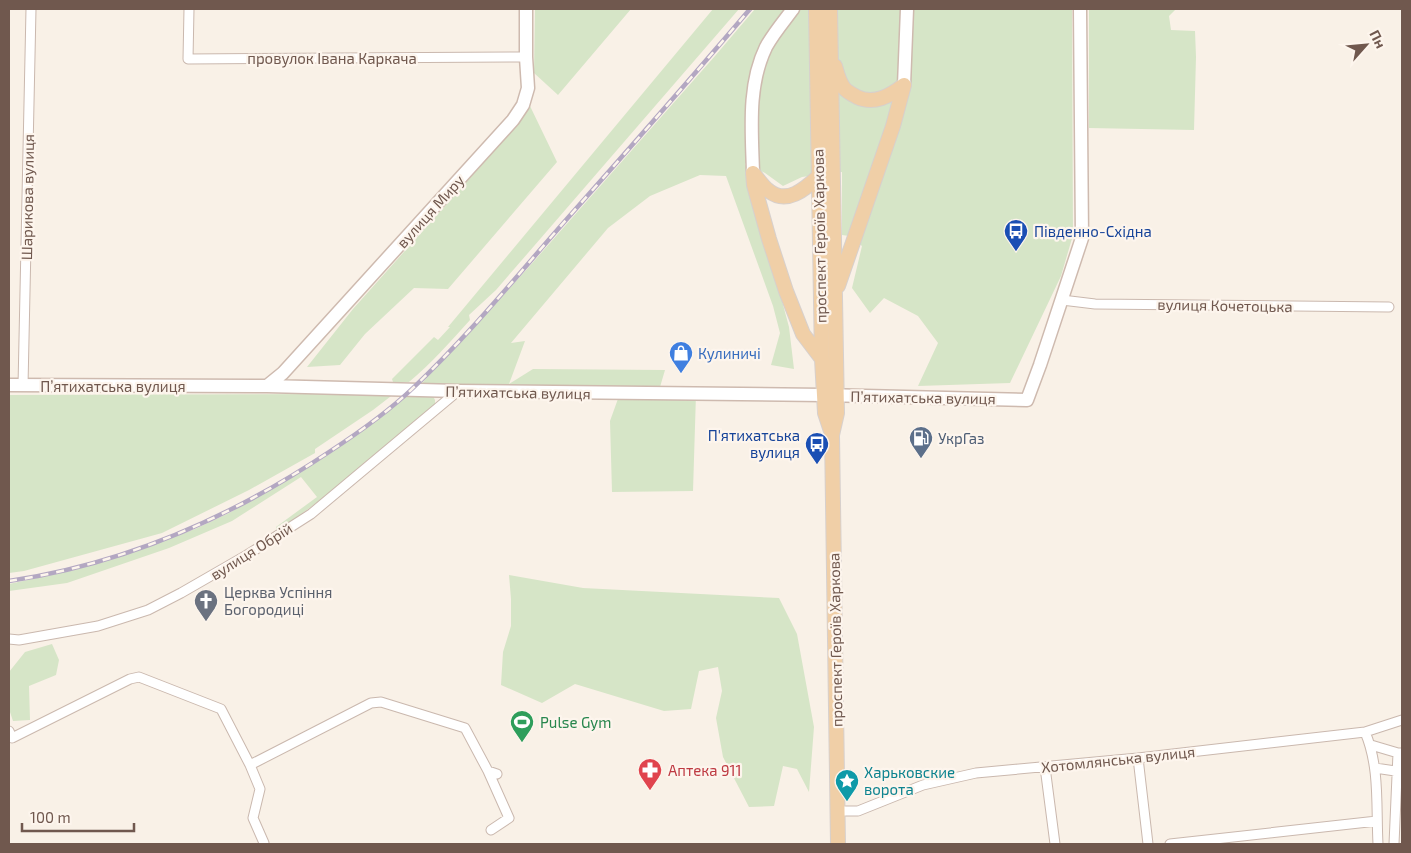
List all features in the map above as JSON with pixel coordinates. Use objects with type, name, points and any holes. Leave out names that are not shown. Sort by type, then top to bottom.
[{"type":"main road","points":[[816,9],[823,35]]},
{"type":"main road","points":[[823,35],[830,9]]},
{"type":"main road","name":"проспект Героїв Харкова","points":[[823,35],[830,50],[836,294],[830,395]]},
{"type":"main road","name":"проспект Героїв Харкова","points":[[823,35],[818,177],[822,359],[830,395],[837,413],[832,435],[838,844]]},
{"type":"main road","points":[[830,50],[840,82],[845,90],[864,100],[881,98],[893,93],[904,85]]},
{"type":"main road","points":[[836,294],[893,126],[904,85]]},
{"type":"main road","points":[[753,173],[768,191],[783,196],[796,194],[818,177]]},
{"type":"main road","points":[[753,173],[754,185],[769,239],[786,291],[803,334],[822,359]]},
{"type":"street","name":"Шарикова вулиця","points":[[23,386],[31,9]]},
{"type":"street","name":"провулок Івана Каркача","points":[[189,9],[188,59],[526,58]]},
{"type":"street","name":"вулиця Миру","points":[[267,386],[289,367],[512,120],[523,105],[528,88],[526,9]]},
{"type":"street","points":[[753,173],[752,128],[754,86],[767,46],[793,9]]},
{"type":"street","points":[[904,85],[907,9]]},
{"type":"street","points":[[1062,300],[1082,238],[1080,9]]},
{"type":"street","name":"П’ятихатська вулиця","points":[[9,385],[267,386],[1027,400],[1062,300]]},
{"type":"street","name":"вулиця Кочетоцька","points":[[1062,300],[1096,304],[1389,307]]},
{"type":"street","name":"вулиця Обрій","points":[[9,639],[19,640],[98,626],[148,610],[181,593],[247,555],[310,514],[458,391]]},
{"type":"street","points":[[9,731],[12,738],[130,678],[139,677],[221,709],[250,765],[260,789],[253,818],[264,843]]},
{"type":"street","points":[[250,765],[371,703],[381,702],[465,728],[488,770],[508,818],[491,830]]},
{"type":"street","name":"Хотомлянська вулиця","points":[[837,811],[858,811],[923,785],[976,773],[1138,758],[1365,732],[1402,720]]},
{"type":"street","points":[[1365,732],[1371,745],[1375,768],[1378,844]]},
{"type":"street","points":[[1371,745],[1400,753],[1394,844]]},
{"type":"street","points":[[1138,758],[1148,844]]},
{"type":"street","points":[[1045,767],[1055,844]]},
{"type":"street","points":[[1375,768],[1400,772]]},
{"type":"street","points":[[488,770],[497,774]]},
{"type":"street","points":[[1170,844],[1377,821]]},
{"type":"green space","points":[[535,9],[631,9],[558,95],[534,73]]},
{"type":"green space","points":[[713,9],[739,9],[496,290],[469,315],[470,320],[448,345],[409,382],[393,382],[392,379],[434,337],[438,340],[450,327],[448,327]]},
{"type":"green space","points":[[755,9],[1072,9],[1073,235],[1061,276],[1010,383],[918,386],[938,343],[918,316],[884,298],[870,313],[852,288],[862,246],[849,236],[842,235],[842,172],[827,174],[830,369],[827,369],[823,174],[802,177],[783,186],[765,173],[745,163],[789,327],[794,369],[771,365],[780,333],[773,306],[726,176],[700,175],[650,196],[608,228],[511,343],[525,341],[509,384],[533,369],[665,370],[660,387],[422,383],[527,269]]},
{"type":"green space","points":[[1089,9],[1176,9],[1169,16],[1171,30],[1195,31],[1194,130],[1089,128]]},
{"type":"green space","points":[[530,106],[557,162],[448,289],[414,288],[365,334],[340,365],[307,367],[353,309],[519,123]]},
{"type":"green space","points":[[395,393],[315,449],[315,453],[249,490],[162,533],[24,571],[9,573],[9,395],[327,394]]},
{"type":"green space","points":[[696,394],[693,491],[612,492],[610,421],[619,396]]},
{"type":"green space","points":[[407,395],[433,396],[435,405],[350,478],[277,532],[276,527],[317,497],[301,477],[232,521],[169,548],[67,583],[9,591],[9,584],[74,570],[133,552],[195,529],[229,513],[327,455]]},
{"type":"green space","points":[[509,575],[583,588],[779,598],[797,634],[814,727],[809,792],[797,769],[783,766],[774,806],[749,807],[723,757],[716,718],[722,691],[718,667],[699,671],[691,709],[664,711],[575,684],[542,703],[501,685],[503,652],[511,626]]},
{"type":"green space","points":[[52,644],[59,660],[56,675],[29,686],[30,720],[13,721],[9,709],[9,672],[25,652]]},
{"type":"railway","points":[[9,581],[94,563],[135,550],[215,517],[292,476],[383,414],[413,388],[472,327],[750,9]]},
{"type":"place","name":"Південно-Східна","points":[[1016,252]]},
{"type":"place","name":"Кулиничі","points":[[681,374]]},
{"type":"place","name":"УкрГаз","points":[[921,459]]},
{"type":"place","name":"П'ятихатська вулиця","points":[[817,465]]},
{"type":"place","name":"Церква Успіння Богородиці","points":[[206,622]]},
{"type":"place","name":"Pulse Gym","points":[[522,743]]},
{"type":"place","name":"Аптека 911","points":[[650,791]]},
{"type":"place","name":"Харьковские ворота","points":[[847,802]]}]
